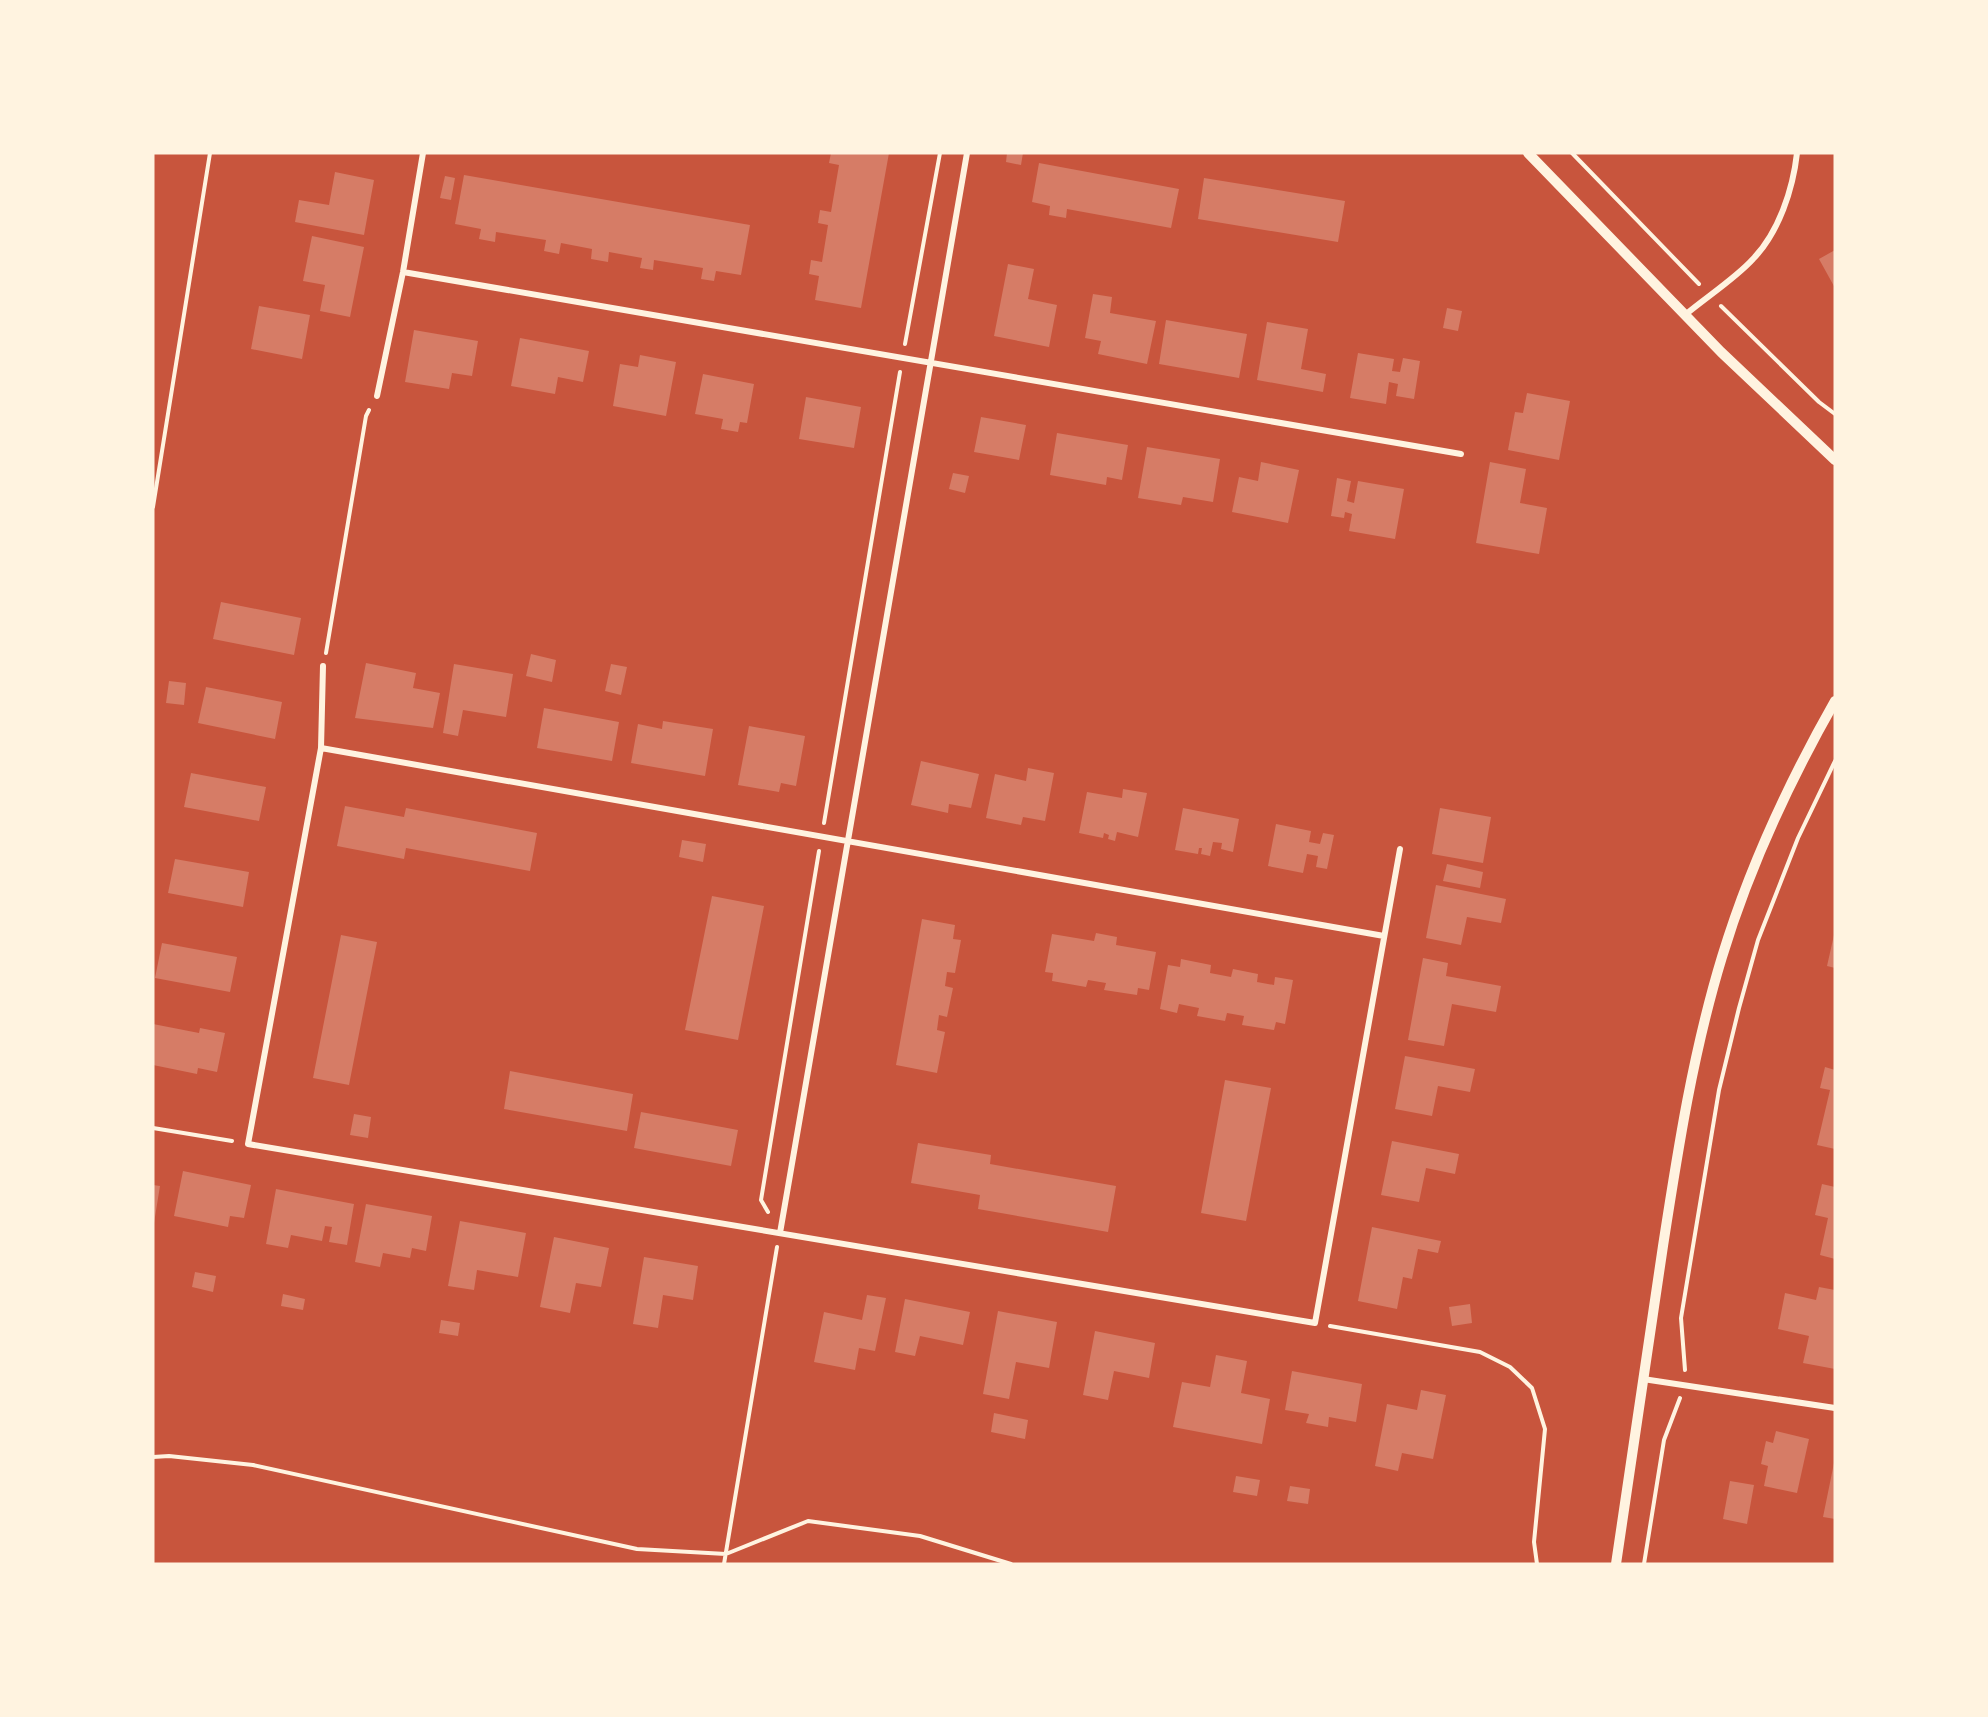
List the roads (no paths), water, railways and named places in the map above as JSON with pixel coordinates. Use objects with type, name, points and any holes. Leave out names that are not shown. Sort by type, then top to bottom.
[{"type":"street","points":[[377,396],[403,272],[423,153]]},
{"type":"street","points":[[780,1233],[967,153]]},
{"type":"street","points":[[1528,153],[1684,315],[1835,460]]},
{"type":"street","points":[[1684,315],[1753,259],[1776,227],[1795,171],[1797,153]]},
{"type":"street","points":[[403,272],[1461,454]]},
{"type":"street","points":[[323,666],[321,748],[248,1144],[1315,1323],[1400,849]]},
{"type":"street","points":[[1616,1564],[1682,1127],[1700,1039],[1722,957],[1755,862],[1802,759],[1835,701]]},
{"type":"street","points":[[321,748],[1384,936]]},
{"type":"street","points":[[1643,1379],[1835,1408]]}]
